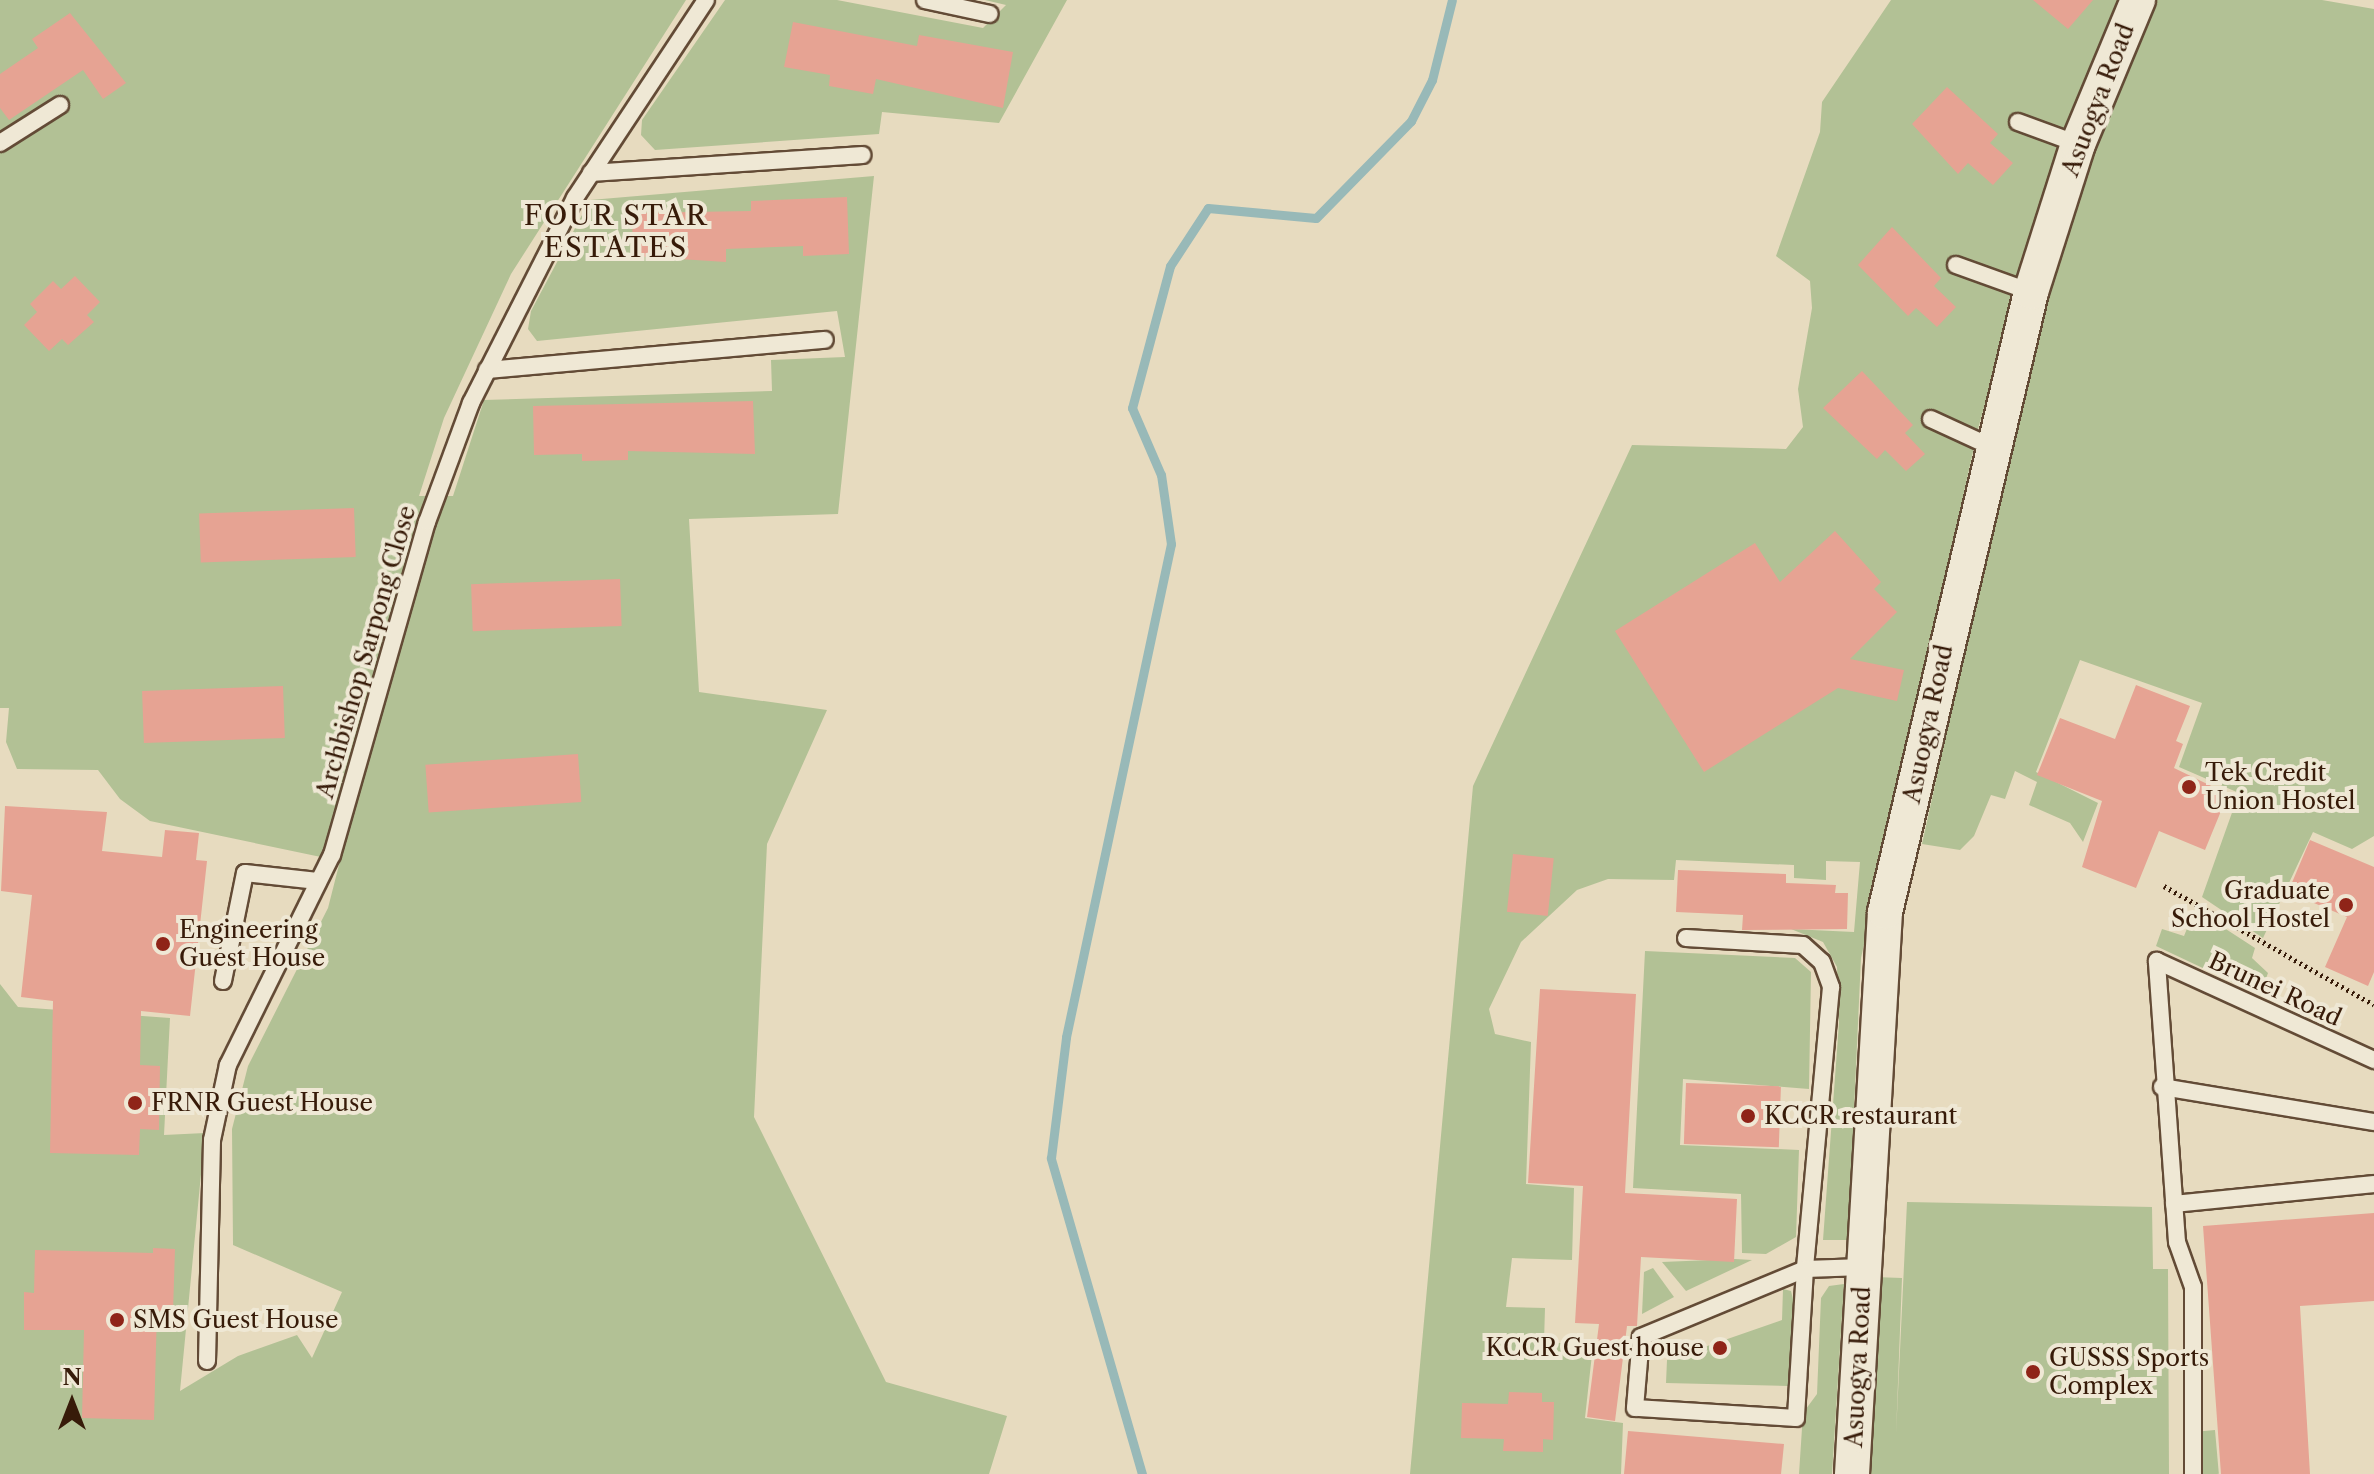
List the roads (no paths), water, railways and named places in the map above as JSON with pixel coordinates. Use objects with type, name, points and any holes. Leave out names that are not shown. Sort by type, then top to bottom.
[{"type":"street","name":"Asuogya Road","points":[[1852,1474],[1885,912],[2031,292],[2078,144],[2138,0]]},
{"type":"lane","name":"Archbishop Sarpong Close","points":[[207,1361],[212,1140],[228,1065],[318,881],[385,680],[427,522],[487,370],[591,173],[706,0]]},
{"type":"lane","points":[[925,0],[990,14]]},
{"type":"lane","points":[[0,143],[60,105]]},
{"type":"lane","points":[[2018,122],[2078,144]]},
{"type":"lane","points":[[591,173],[862,155]]},
{"type":"lane","points":[[1956,265],[2031,292]]},
{"type":"lane","points":[[487,370],[825,340]]},
{"type":"lane","points":[[1931,419],[1994,448]]},
{"type":"lane","points":[[223,981],[245,873],[318,881]]},
{"type":"lane","points":[[1686,938],[1803,945],[1822,962],[1831,987],[1805,1269],[1796,1418],[1635,1408],[1641,1337],[1805,1269],[1864,1267]]},
{"type":"lane","name":"Brunei Road","points":[[2162,1087],[2157,961],[2374,1060]]},
{"type":"lane","points":[[2193,1474],[2193,1287],[2177,1242],[2162,1087],[2374,1122]]},
{"type":"lane","points":[[2174,1204],[2374,1184]]},
{"type":"waterway","points":[[1142,1474],[1051,1158],[1066,1037],[1171,544],[1161,475],[1132,408],[1170,266],[1208,208],[1316,218],[1411,121],[1432,80],[1452,0]]},
{"type":"place","name":"Tek Credit Union Hostel","points":[[2189,787]]},
{"type":"place","name":"Graduate School Hostel","points":[[2346,905]]},
{"type":"place","name":"Engineering Guest House","points":[[163,944]]},
{"type":"place","name":"FRNR Guest House","points":[[135,1103]]},
{"type":"place","name":"KCCR restaurant","points":[[1748,1116]]},
{"type":"place","name":"SMS Guest House","points":[[117,1320]]},
{"type":"place","name":"KCCR Guest house","points":[[1720,1348]]},
{"type":"place","name":"GUSSS Sports Complex","points":[[2033,1372]]},
{"type":"district","name":"FOUR STAR ESTATES","points":[[616,231]]}]
